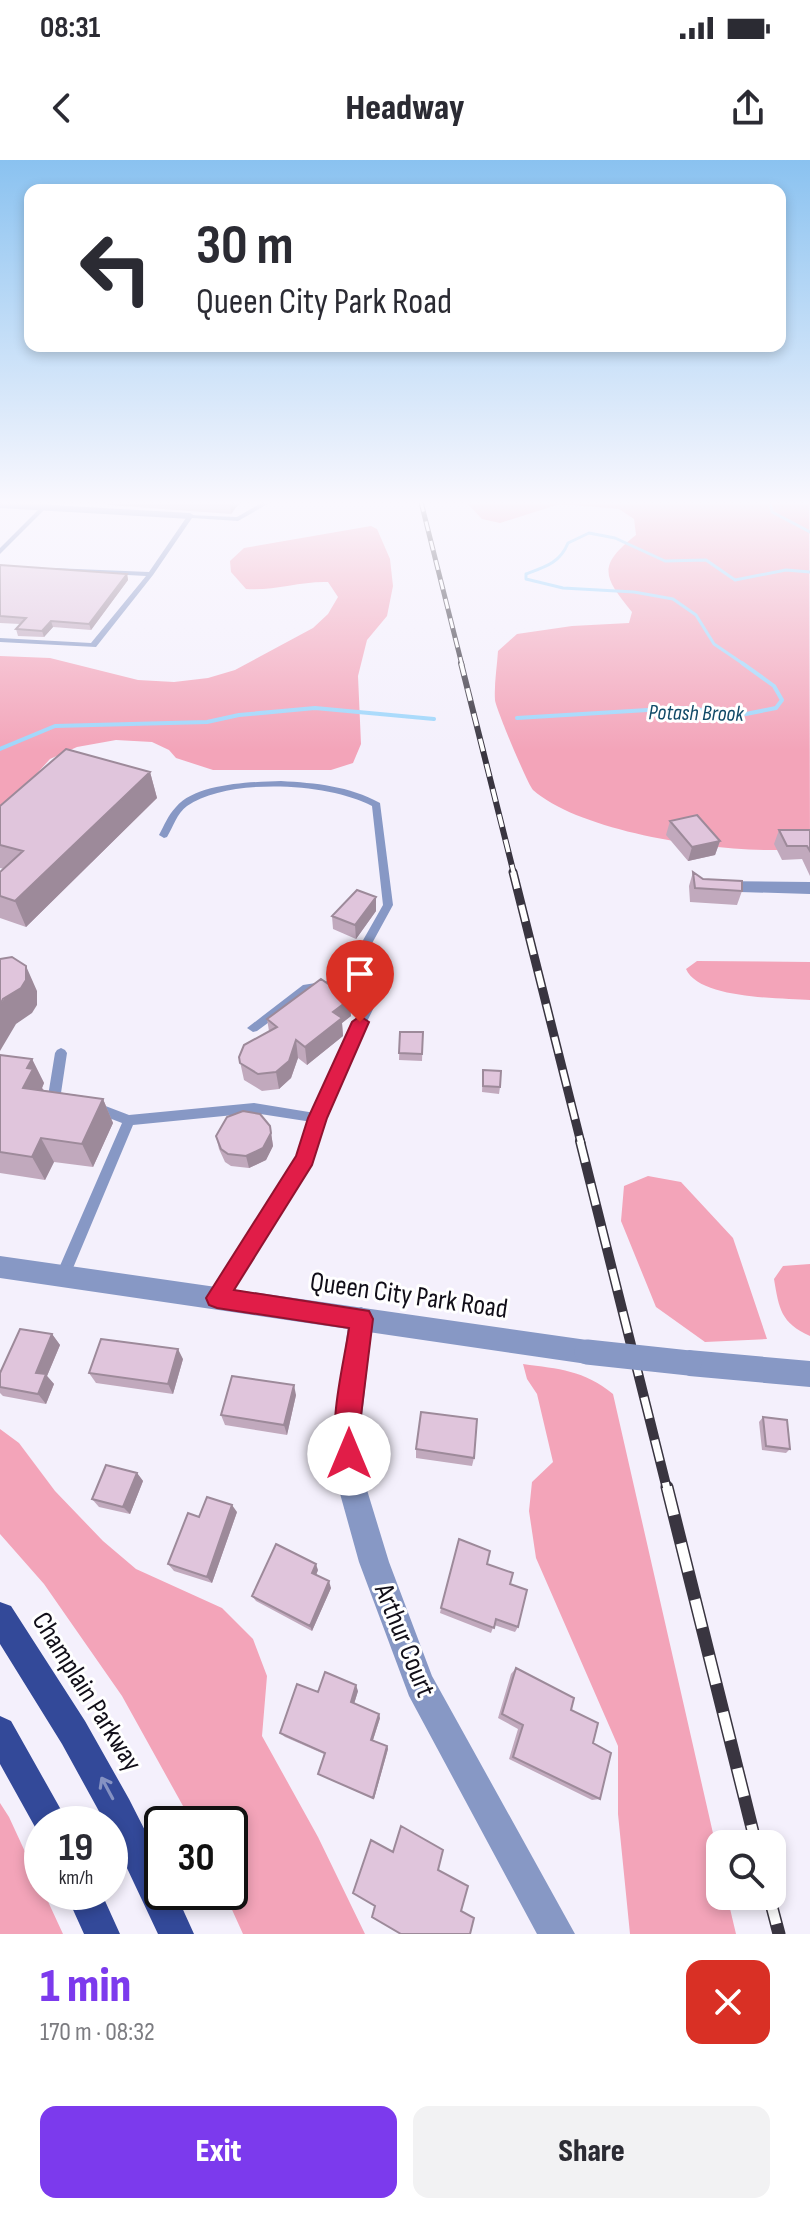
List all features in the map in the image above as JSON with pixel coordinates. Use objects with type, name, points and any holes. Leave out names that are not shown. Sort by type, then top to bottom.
[{"type":"main road","name":"Champlain Parkway","points":[[0,1617],[63,1712],[105,1785],[176,1934]]},
{"type":"main road","points":[[0,1732],[42,1806]]},
{"type":"main road","points":[[91,1910],[102,1934]]},
{"type":"street","points":[[705,886],[810,888]]},
{"type":"street","name":"Queen City Park Road","points":[[0,1267],[587,1352],[810,1374]]},
{"type":"street","name":"Arthur Court","points":[[361,1319],[349,1416],[349,1454],[353,1490],[374,1562],[420,1685],[557,1934]]},
{"type":"lane","points":[[0,640],[93,645],[142,585]]},
{"type":"lane","points":[[164,835],[181,805],[196,797],[226,790],[264,784],[303,785],[367,796],[377,805],[388,905],[345,982]]},
{"type":"lane","points":[[217,1298],[305,1159],[317,1118],[373,997],[345,982],[307,988],[253,1028]]},
{"type":"lane","points":[[61,1053],[54,1096],[109,1111],[129,1120],[254,1108],[317,1118]]},
{"type":"lane","points":[[63,1275],[129,1120]]},
{"type":"shaded area","points":[[242,585],[295,585],[267,589],[246,589]]},
{"type":"shaded area","points":[[330,585],[393,585],[387,616],[367,640],[358,676],[361,744],[353,763],[331,770],[213,770],[176,758],[169,750],[152,742],[116,740],[77,747],[50,759],[0,814],[0,656],[50,658],[138,680],[174,682],[208,678],[235,670],[313,628],[328,614],[338,597]]},
{"type":"shaded area","points":[[613,585],[809,585],[810,848],[746,849],[666,840],[589,820],[557,806],[533,790],[495,700],[498,651],[517,634],[572,626],[629,623],[632,612]]},
{"type":"shaded area","points":[[697,961],[810,962],[810,1000],[742,995],[707,986],[694,979],[686,969]]},
{"type":"shaded area","points":[[648,1176],[681,1182],[733,1238],[767,1339],[705,1342],[656,1307],[621,1221],[624,1186]]},
{"type":"shaded area","points":[[810,1264],[810,1336],[793,1326],[783,1314],[774,1279],[783,1266]]},
{"type":"shaded area","points":[[523,1364],[581,1375],[613,1394],[712,1830],[706,1830],[706,1910],[730,1910],[736,1934],[630,1934],[618,1814],[618,1746],[536,1558],[529,1511],[532,1482],[553,1462],[537,1394],[527,1379]]},
{"type":"shaded area","points":[[0,1429],[19,1443],[55,1491],[103,1541],[136,1569],[222,1608],[253,1639],[267,1676],[262,1736],[318,1837],[365,1934],[243,1934],[232,1910],[248,1910],[248,1806],[183,1806],[122,1696],[44,1584],[0,1534]]},
{"type":"shaded area","points":[[0,1803],[24,1850],[24,1910],[52,1910],[63,1934],[0,1934]]},
{"type":"building","points":[[0,585],[119,585],[89,624],[51,621],[42,631],[16,629],[26,618],[0,616]]},
{"type":"building","points":[[66,749],[150,772],[15,901],[0,896],[0,872],[23,851],[0,845],[0,806]]},
{"type":"building","points":[[697,815],[720,841],[692,847],[670,821]]},
{"type":"building","points":[[779,830],[810,830],[810,851],[807,846],[787,846]]},
{"type":"building","points":[[693,872],[703,879],[742,881],[742,891],[695,888]]},
{"type":"building","points":[[357,890],[376,897],[355,925],[332,916]]},
{"type":"building","points":[[12,957],[26,966],[26,980],[0,1005],[0,959]]},
{"type":"building","points":[[321,979],[350,999],[333,1012],[342,1018],[305,1047],[296,1040],[289,1061],[276,1072],[258,1074],[240,1063],[244,1045],[277,1027],[267,1019]]},
{"type":"building","points":[[400,1032],[423,1032],[422,1054],[399,1053]]},
{"type":"building","points":[[0,1055],[32,1059],[27,1068],[33,1069],[23,1088],[103,1099],[82,1144],[41,1138],[32,1157],[0,1152]]},
{"type":"building","points":[[483,1070],[501,1071],[500,1087],[483,1086]]},
{"type":"building","points":[[243,1111],[260,1114],[270,1126],[271,1133],[263,1148],[246,1156],[228,1154],[221,1149],[216,1136],[227,1117]]},
{"type":"building","points":[[20,1329],[52,1334],[36,1373],[46,1374],[38,1394],[0,1387],[0,1373]]},
{"type":"building","points":[[101,1339],[178,1349],[168,1384],[89,1373]]},
{"type":"building","points":[[232,1376],[294,1385],[284,1425],[221,1415]]},
{"type":"building","points":[[421,1412],[477,1419],[474,1458],[416,1449]]},
{"type":"building","points":[[763,1417],[787,1420],[790,1449],[766,1446]]},
{"type":"building","points":[[106,1465],[137,1473],[123,1507],[92,1499]]},
{"type":"building","points":[[207,1497],[232,1505],[207,1577],[168,1564],[188,1513],[199,1517]]},
{"type":"building","points":[[459,1539],[490,1551],[487,1564],[513,1573],[510,1584],[527,1590],[518,1627],[496,1619],[494,1628],[441,1608]]},
{"type":"building","points":[[276,1544],[316,1564],[312,1573],[329,1581],[310,1626],[252,1596]]},
{"type":"building","points":[[516,1668],[574,1698],[571,1710],[598,1723],[593,1743],[611,1753],[600,1799],[513,1757],[523,1725],[502,1714]]},
{"type":"building","points":[[325,1672],[356,1685],[351,1702],[379,1714],[371,1740],[387,1746],[373,1798],[318,1774],[325,1753],[280,1733],[297,1684],[318,1692]]},
{"type":"building","points":[[401,1826],[443,1850],[438,1870],[468,1886],[461,1911],[474,1918],[470,1934],[401,1934],[372,1917],[375,1906],[353,1893],[371,1840],[393,1852]]},
{"type":"waterway","name":"Potash Brook","points":[[550,585],[634,592],[673,599],[696,615],[714,644],[745,665]]},
{"type":"waterway","name":"Potash Brook","points":[[517,718],[680,708],[746,714],[776,708],[782,700],[774,686],[742,663]]},
{"type":"waterway","name":"Potash Brook","points":[[0,749],[55,726],[207,722],[239,715],[315,708],[434,719]]},
{"type":"railway","points":[[442,585],[462,665]]},
{"type":"railway","points":[[461,663],[514,874]]},
{"type":"railway","points":[[513,872],[581,1143]]},
{"type":"railway","points":[[580,1141],[667,1489]]},
{"type":"railway","points":[[667,1487],[753,1830]]},
{"type":"railway","points":[[773,1910],[779,1934]]},
{"type":"route","points":[[349,1454],[349,1416],[361,1319],[217,1298],[305,1159],[317,1118],[360,1022]]}]
